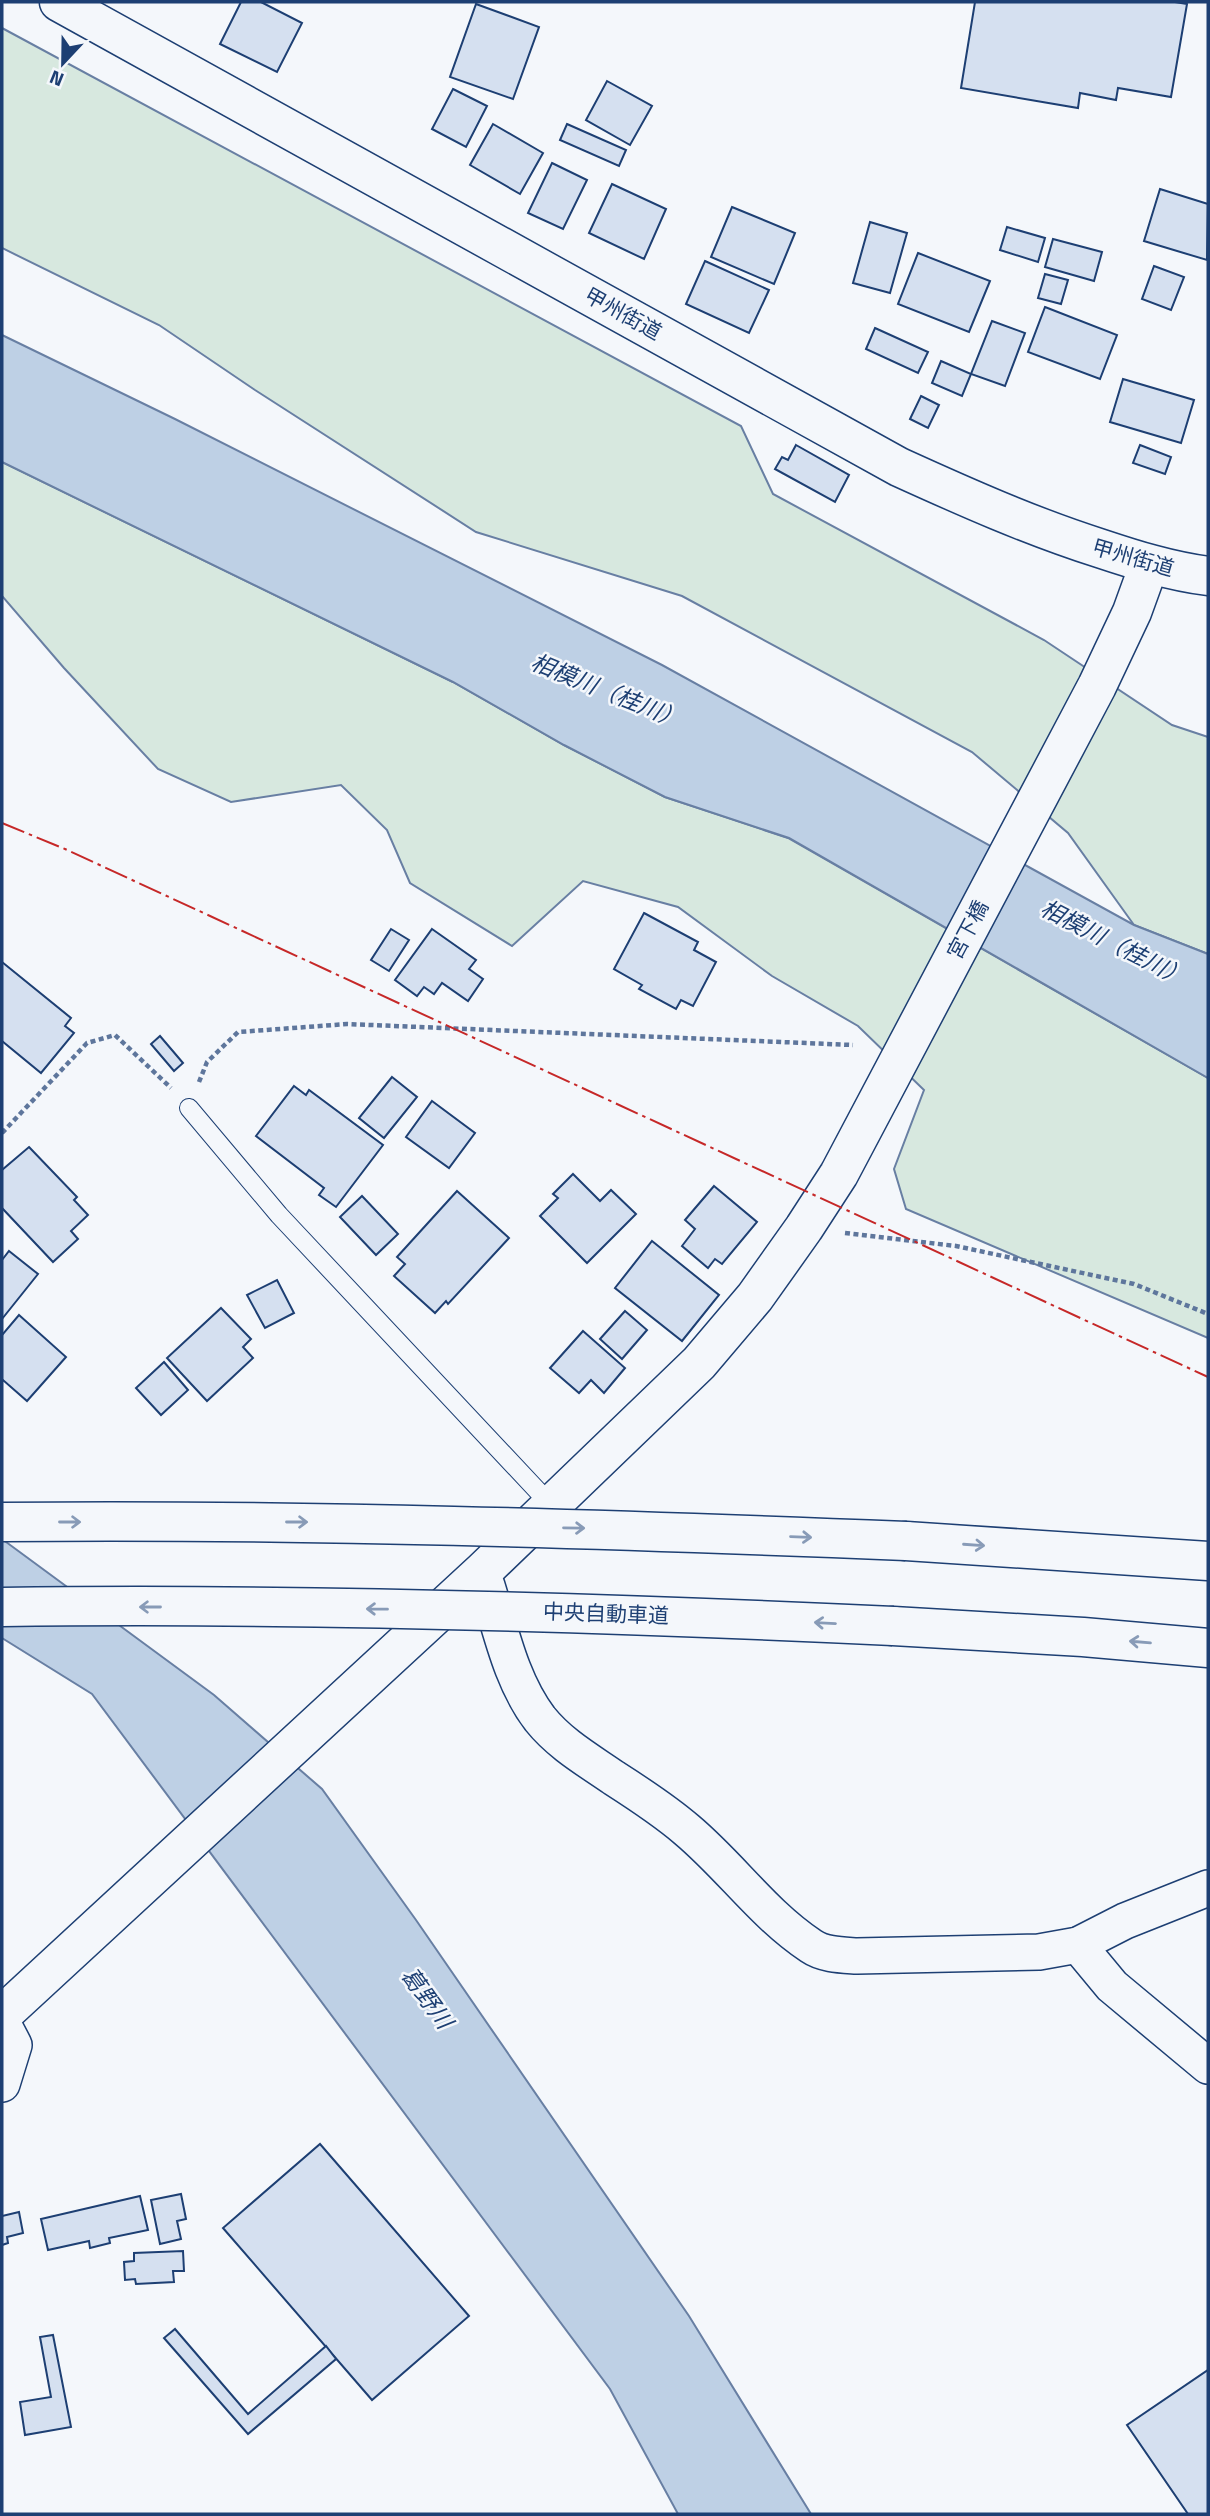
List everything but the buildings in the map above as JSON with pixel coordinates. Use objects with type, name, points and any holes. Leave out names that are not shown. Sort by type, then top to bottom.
[{"type":"main road","name":"甲州街道","points":[[59,2],[900,467],[1007,516],[1149,565],[1208,576]]},
{"type":"main road","name":"宮下橋","points":[[2,2015],[482,1571],[699,1363],[755,1297],[839,1174],[1097,686],[1132,612],[1149,565]]},
{"type":"main road","points":[[2,1522],[346,1523],[617,1529],[905,1541],[1208,1561]]},
{"type":"main road","name":"中央自動車道","points":[[2,1606],[594,1613],[893,1626],[1083,1637],[1208,1648]]},
{"type":"street","points":[[482,1571],[522,1693],[541,1720],[571,1750],[624,1784],[687,1830],[720,1861],[746,1891],[813,1948],[834,1954],[857,1956],[1040,1952],[1078,1945],[1125,1921],[1208,1888]]},
{"type":"street","points":[[1078,1945],[1112,1986],[1208,2066]]},
{"type":"street","points":[[2,2022],[14,2045],[2,2084]]},
{"type":"lane","points":[[189,1108],[279,1215],[551,1504]]},
{"type":"path","points":[[2,1133],[87,1043],[115,1035],[158,1074],[189,1108],[207,1062],[239,1032],[347,1024],[853,1045]]},
{"type":"path","points":[[804,1228],[956,1245],[1135,1284],[1208,1314]]},
{"type":"shaded area","points":[[2,28],[741,426],[773,494],[1044,640],[1172,725],[1208,737],[1208,954],[1134,925],[1068,833],[972,752],[682,596],[476,532],[159,325],[2,248]]},
{"type":"shaded area","points":[[2,462],[453,682],[564,745],[665,797],[788,838],[1208,1078],[1208,1338],[906,1209],[894,1169],[924,1090],[858,1026],[772,976],[678,907],[583,881],[512,946],[410,883],[387,830],[341,785],[231,802],[158,769],[64,668],[2,596]]},
{"type":"water","name":"相模川（桂川）","points":[[2,335],[175,419],[662,665],[1134,925],[1208,954],[1208,1078],[789,838],[665,797],[564,745],[453,682],[2,462]]},
{"type":"water","name":"葛野川","points":[[2,1539],[214,1695],[322,1789],[416,1920],[689,2316],[811,2514],[678,2514],[610,2389],[92,1694],[2,1638]]},
{"type":"power","points":[[2,823],[65,849],[1208,1377]]}]
